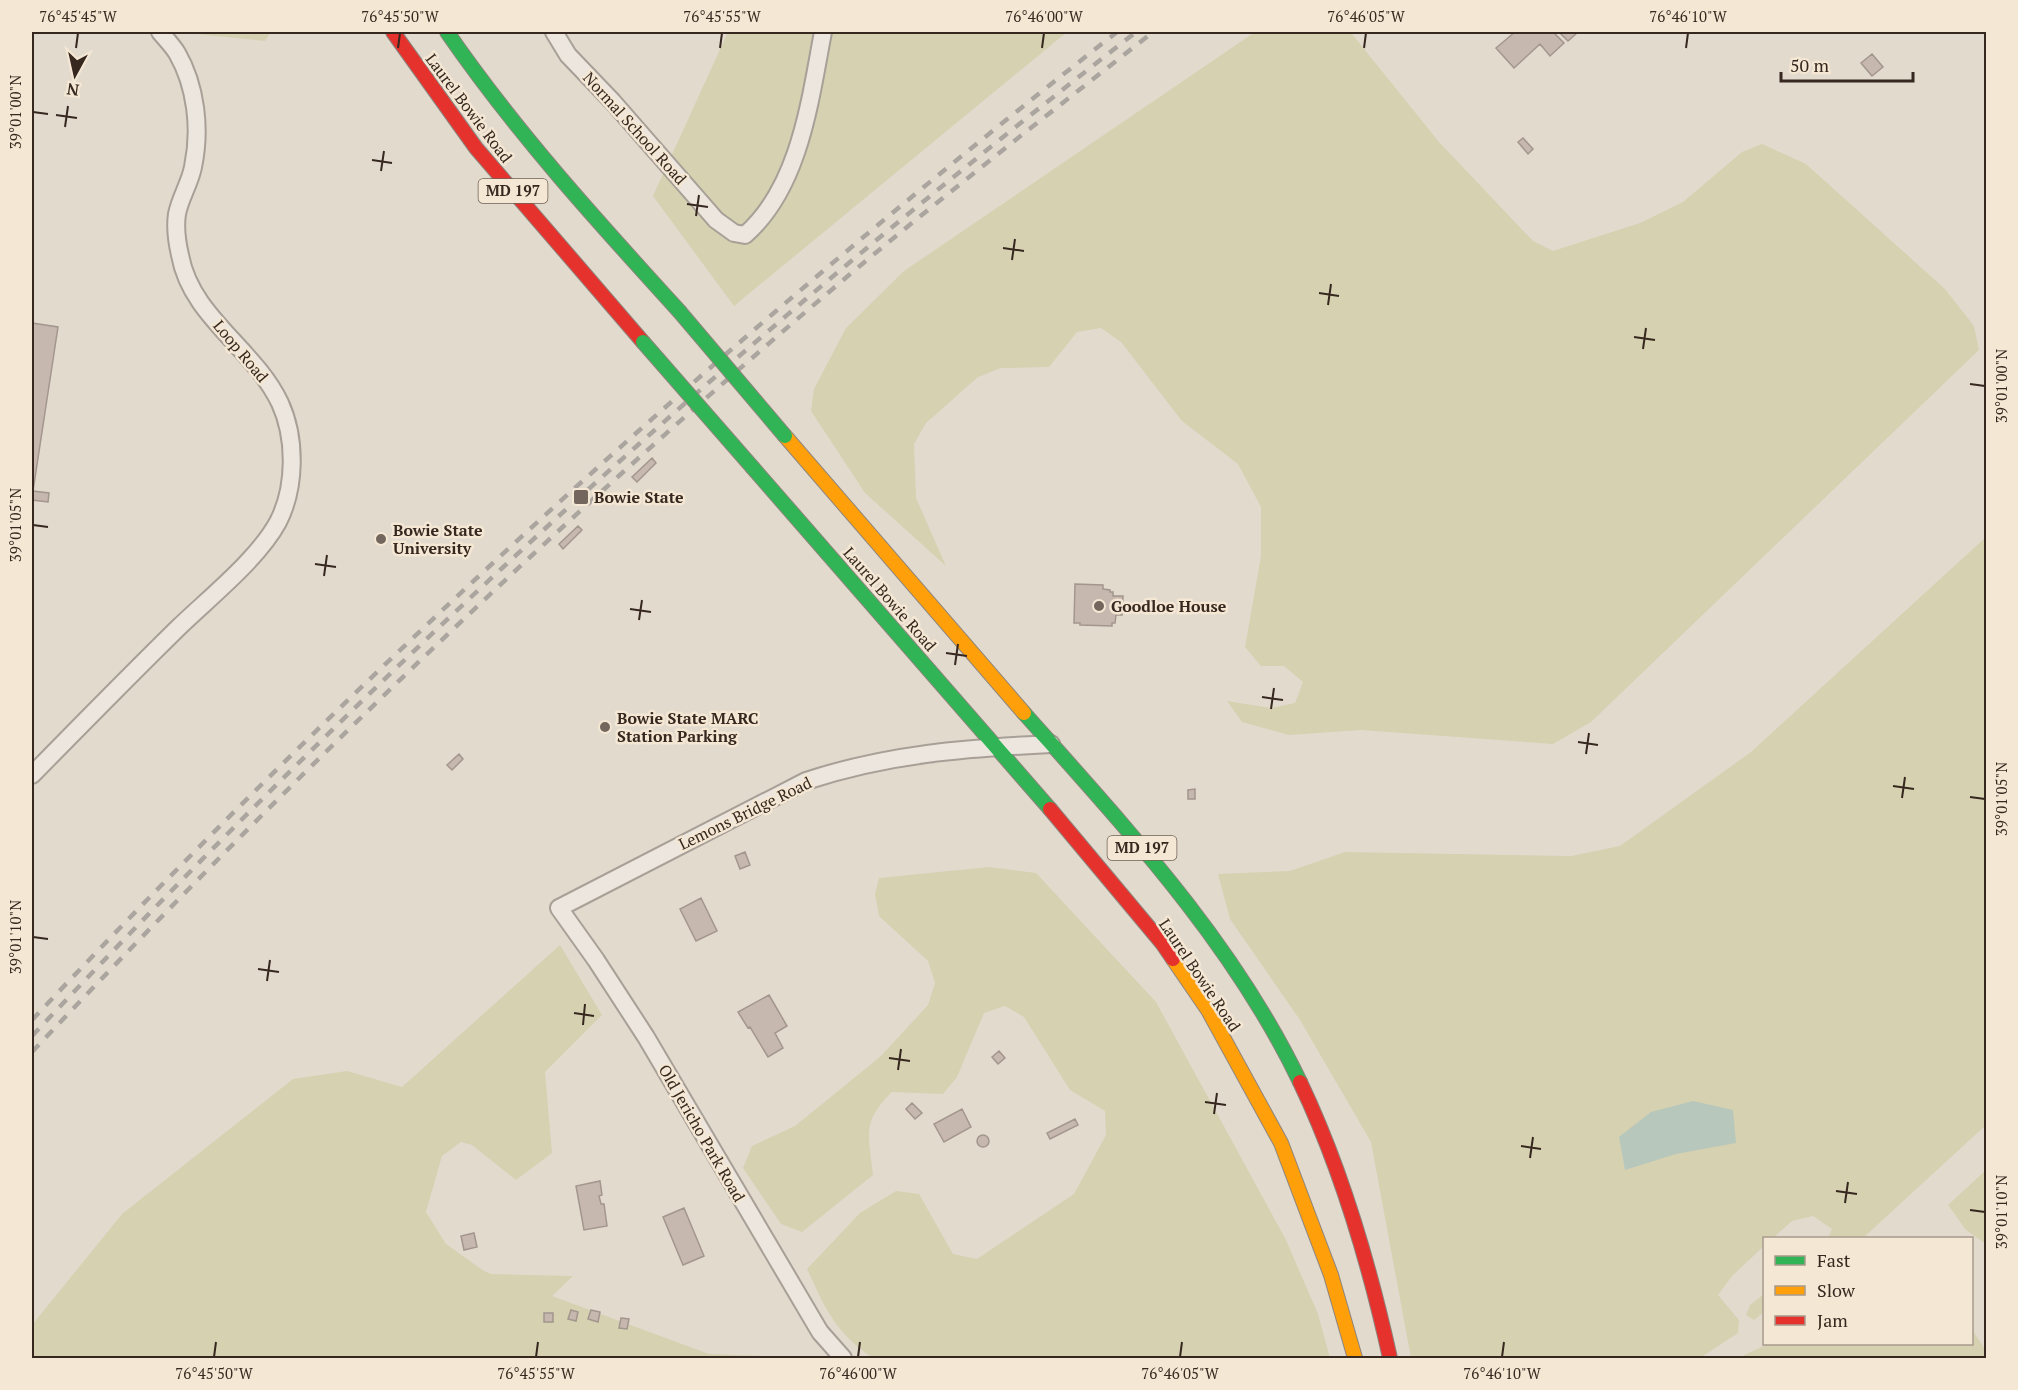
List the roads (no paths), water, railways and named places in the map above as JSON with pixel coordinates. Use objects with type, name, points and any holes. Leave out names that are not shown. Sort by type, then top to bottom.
[{"type":"main road","name":"Laurel Bowie Road","points":[[393,32],[476,148],[998,747],[1162,943],[1208,1010],[1281,1143],[1331,1275],[1355,1359]]},
{"type":"main road","name":"Laurel Bowie Road","points":[[447,32],[520,133],[678,311],[1121,822],[1227,957],[1271,1026],[1304,1091],[1340,1175],[1368,1265],[1390,1359]]},
{"type":"street","name":"Loop Road","points":[[32,776],[174,631],[244,564],[277,523],[285,504],[292,458],[290,436],[280,403],[266,378],[246,353],[200,304],[182,270],[177,240],[177,215],[193,169],[197,125],[195,102],[189,79],[176,52],[160,32]]},
{"type":"street","name":"Normal School Road","points":[[554,32],[568,55],[613,102],[716,220],[734,233],[745,235],[771,207],[785,177],[805,122],[823,32]]},
{"type":"street","name":"Lemons Bridge Road","points":[[559,908],[806,781],[863,764],[916,755],[1051,744]]},
{"type":"street","name":"Old Jericho Park Road","points":[[559,908],[596,960],[652,1047],[820,1332],[843,1359]]},
{"type":"railway","points":[[32,1020],[159,887],[289,757],[556,505],[832,264],[1117,32]]},
{"type":"railway","points":[[32,1036],[183,879],[337,725],[575,502],[833,276],[953,177],[1136,32]]},
{"type":"railway","points":[[32,1052],[332,746],[435,646],[645,452],[861,265],[1153,32]]},
{"type":"place","name":"Bowie State","points":[[581,497]]},
{"type":"place","name":"Bowie State University","points":[[381,539]]},
{"type":"place","name":"Goodloe House","points":[[1099,606]]},
{"type":"place","name":"Bowie State MARC Station Parking","points":[[605,727]]}]
